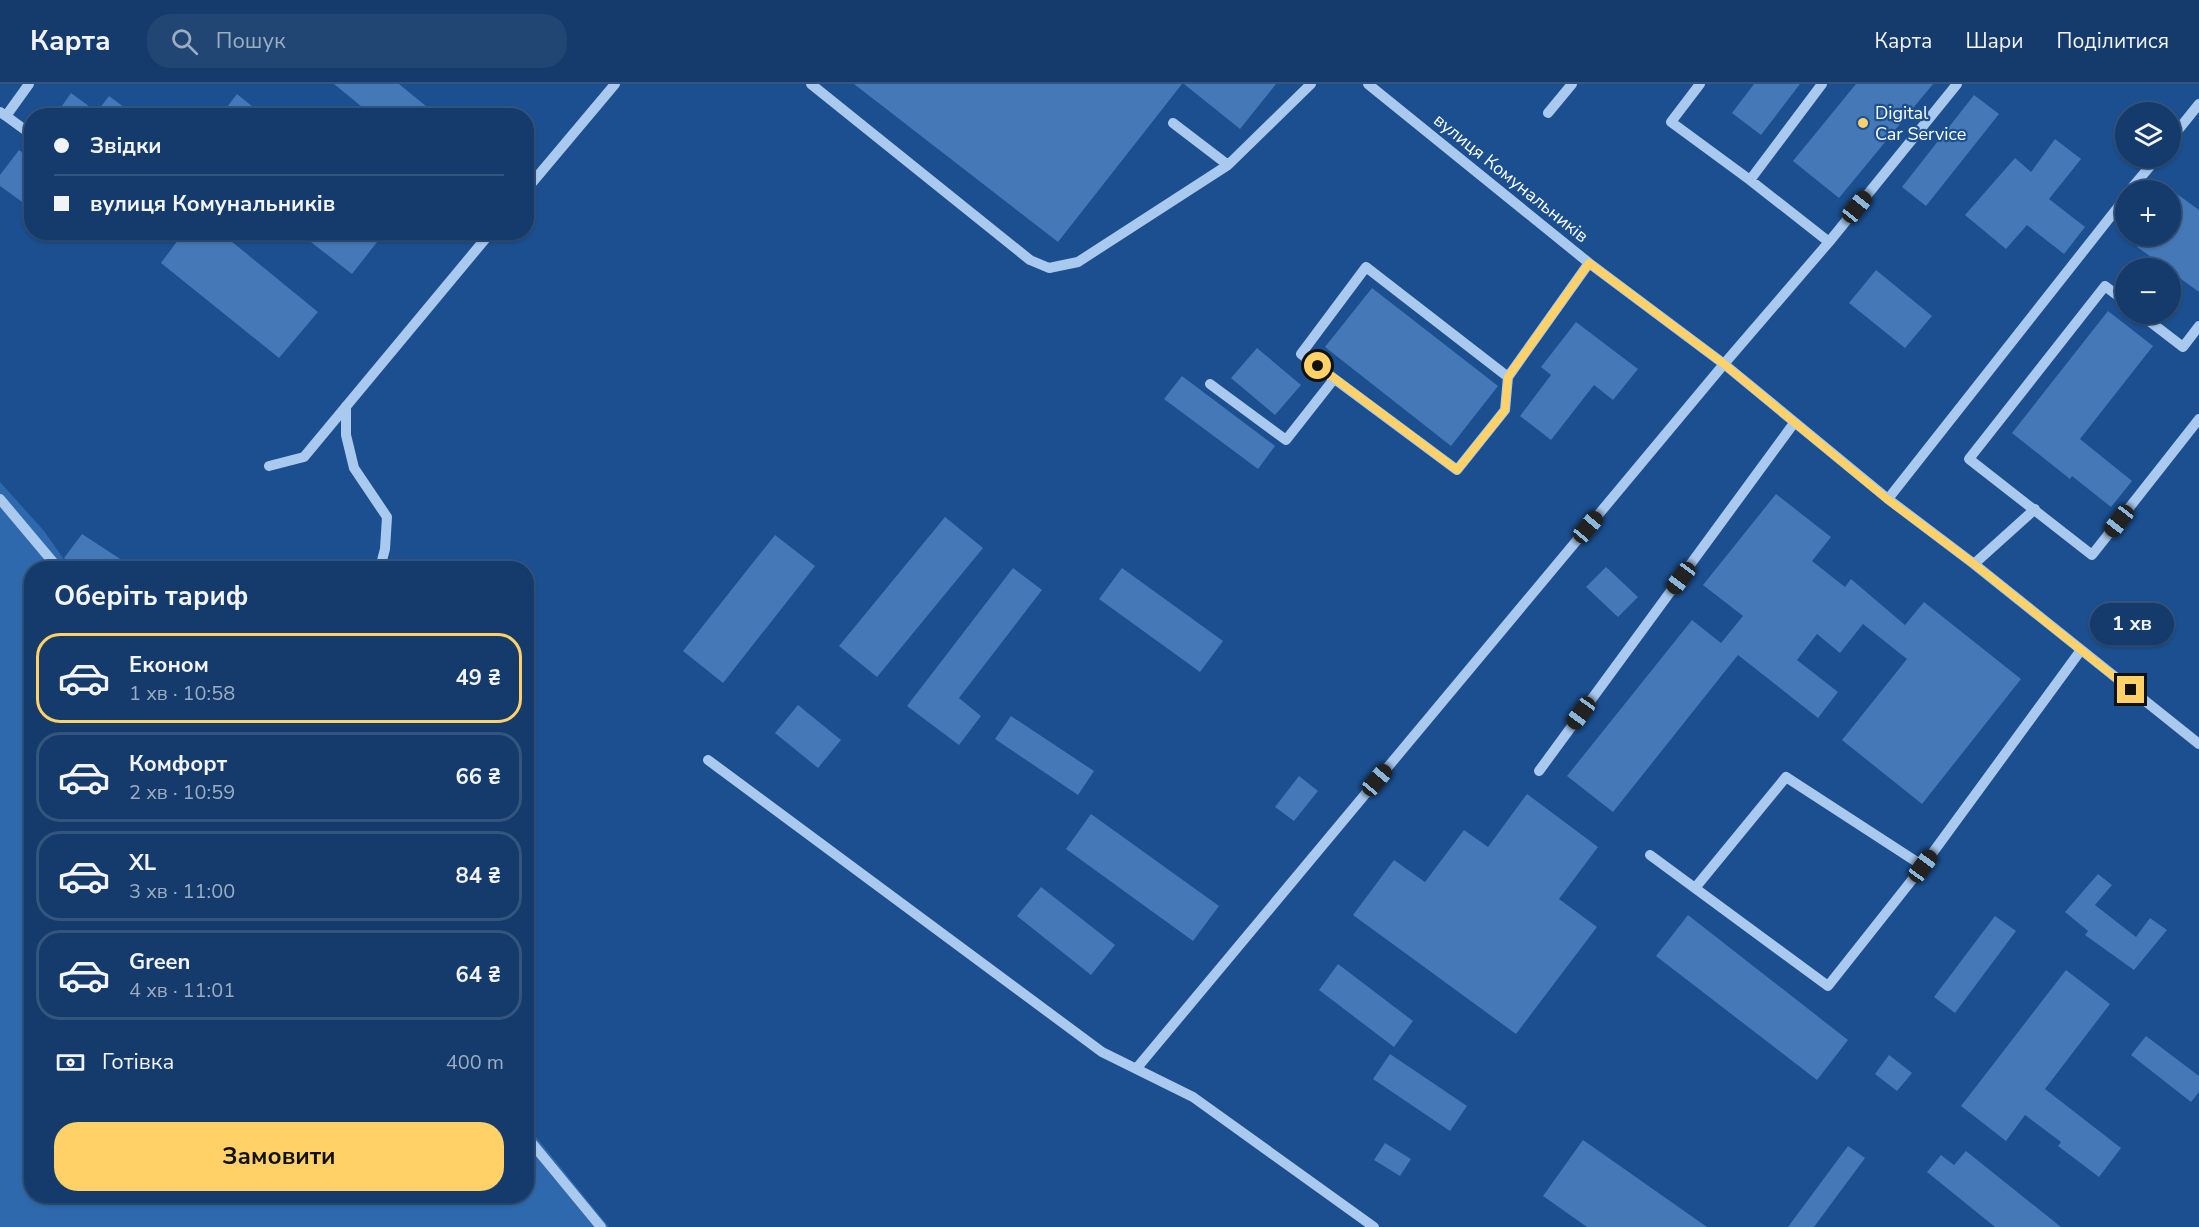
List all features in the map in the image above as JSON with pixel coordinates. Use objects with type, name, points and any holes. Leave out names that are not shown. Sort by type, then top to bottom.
[{"type":"street","points":[[24,129],[3,114],[29,84]]},
{"type":"street","points":[[534,180],[615,84]]},
{"type":"street","points":[[811,84],[1030,260],[1049,268],[1078,262],[1228,165],[1311,84]]},
{"type":"street","name":"вулиця Комунальників","points":[[1368,84],[1589,263],[1724,364],[1887,499],[1974,564],[2199,744]]},
{"type":"street","points":[[1548,113],[1572,84]]},
{"type":"street","points":[[1700,84],[1671,122],[1829,242]]},
{"type":"street","points":[[1750,180],[1822,84]]},
{"type":"street","points":[[1136,1069],[1724,364],[1829,242],[1958,84]]},
{"type":"street","points":[[2181,126],[2199,104]]},
{"type":"street","points":[[1173,123],[1228,165]]},
{"type":"street","points":[[2138,180],[2149,168]]},
{"type":"street","points":[[1887,499],[2115,211]]},
{"type":"street","points":[[269,466],[304,457],[484,240]]},
{"type":"street","points":[[1508,377],[1366,267],[1301,354],[1457,470],[1505,410],[1508,377],[1589,263]]},
{"type":"street","points":[[2115,294],[2105,286],[1969,459],[2092,555],[2199,419]]},
{"type":"street","points":[[2153,324],[2183,347],[2199,326]]},
{"type":"street","points":[[1210,384],[1286,440],[1334,379]]},
{"type":"street","points":[[346,406],[346,435],[354,468],[387,517],[382,561]]},
{"type":"street","points":[[1539,771],[1794,423]]},
{"type":"street","points":[[0,499],[52,561]]},
{"type":"street","points":[[1974,564],[2035,509]]},
{"type":"street","points":[[1650,855],[1828,986],[1923,866],[2080,650]]},
{"type":"street","points":[[708,760],[1102,1052],[1193,1097],[1374,1227]]},
{"type":"street","points":[[1695,888],[1786,777],[1923,866]]},
{"type":"street","points":[[534,1146],[601,1227]]},
{"type":"shaded area","points":[[0,482],[44,531],[65,561],[24,561],[24,1203],[534,1203],[534,1135],[609,1227],[0,1227]]},
{"type":"building","points":[[334,84],[399,84],[428,108],[363,108]]},
{"type":"building","points":[[854,84],[1182,84],[1058,242]]},
{"type":"building","points":[[1184,84],[1276,84],[1240,129]]},
{"type":"building","points":[[1754,84],[1800,84],[1761,135],[1732,113]]},
{"type":"building","name":"Digital Car Service","points":[[1856,84],[1933,84],[1839,198],[1793,161]]},
{"type":"building","points":[[71,93],[92,108],[61,108]]},
{"type":"building","points":[[237,94],[254,108],[226,108]]},
{"type":"building","points":[[1974,95],[1999,114],[1926,206],[1902,187]]},
{"type":"building","points":[[109,96],[125,108],[100,108]]},
{"type":"building","points":[[2055,139],[2081,159],[2049,199],[2085,227],[2064,254],[2027,225],[2006,249],[1965,215],[2015,158],[2031,172]]},
{"type":"building","points":[[19,150],[24,153],[24,203],[0,186],[0,175]]},
{"type":"building","points":[[2181,197],[2199,210],[2199,292],[2181,279],[2181,258],[2153,258],[2137,247],[2181,246]]},
{"type":"building","points":[[178,240],[230,240],[318,312],[279,358],[161,263]]},
{"type":"building","points":[[308,240],[379,240],[352,274]]},
{"type":"building","points":[[1876,270],[1932,316],[1905,348],[1849,303]]},
{"type":"building","points":[[1372,288],[1498,386],[1451,446],[1325,347]]},
{"type":"building","points":[[2108,311],[2115,316],[2115,324],[2125,324],[2153,346],[2080,439],[2132,481],[2111,507],[2072,476],[2070,479],[2012,433]]},
{"type":"building","points":[[1576,322],[1638,369],[1613,400],[1594,385],[1551,440],[1520,416],[1551,375],[1541,367]]},
{"type":"building","points":[[1257,348],[1301,385],[1275,415],[1231,378]]},
{"type":"building","points":[[1182,376],[1275,446],[1258,469],[1164,399]]},
{"type":"building","points":[[1776,494],[1831,537],[1812,561],[1845,587],[1851,579],[1905,625],[1924,602],[2021,679],[1922,804],[1842,740],[1907,659],[1863,624],[1840,653],[1817,634],[1797,660],[1838,692],[1818,718],[1738,655],[1613,812],[1567,776],[1692,620],[1721,643],[1743,616],[1703,585]]},
{"type":"building","points":[[945,517],[983,548],[877,677],[839,646]]},
{"type":"building","points":[[82,534],[123,561],[68,561],[64,558]]},
{"type":"building","points":[[775,535],[815,566],[723,683],[683,651]]},
{"type":"building","points":[[1606,567],[1638,597],[1618,617],[1586,587]]},
{"type":"building","points":[[1013,568],[1042,590],[959,698],[981,716],[959,745],[907,706]]},
{"type":"building","points":[[1122,568],[1223,641],[1200,672],[1099,599]]},
{"type":"building","points":[[798,705],[841,740],[818,768],[775,733]]},
{"type":"building","points":[[1011,716],[1094,771],[1078,795],[995,739]]},
{"type":"building","points":[[1299,776],[1318,791],[1294,821],[1275,807]]},
{"type":"building","points":[[1527,794],[1598,847],[1559,899],[1597,927],[1516,1034],[1353,915],[1394,860],[1425,882],[1464,830],[1488,847]]},
{"type":"building","points":[[1091,814],[1219,906],[1193,941],[1066,849]]},
{"type":"building","points":[[2098,874],[2112,885],[2095,905],[2136,937],[2150,918],[2167,930],[2134,970],[2085,935],[2088,931],[2065,912]]},
{"type":"building","points":[[1041,887],[1115,945],[1091,975],[1017,916]]},
{"type":"building","points":[[1688,915],[1848,1040],[1817,1080],[1656,956]]},
{"type":"building","points":[[1995,916],[2016,931],[1955,1013],[1934,997]]},
{"type":"building","points":[[1338,964],[1413,1021],[1394,1047],[1319,990]]},
{"type":"building","points":[[2066,970],[2110,1004],[2045,1089],[2121,1148],[2099,1177],[2058,1146],[2061,1142],[2025,1115],[2006,1141],[1961,1106]]},
{"type":"building","points":[[2146,1036],[2199,1076],[2199,1092],[2191,1102],[2131,1055]]},
{"type":"building","points":[[1390,1054],[1467,1106],[1450,1131],[1373,1079]]},
{"type":"building","points":[[1889,1055],[1912,1073],[1897,1091],[1875,1074]]},
{"type":"building","points":[[1583,1140],[1707,1227],[1587,1227],[1543,1196]]},
{"type":"building","points":[[1385,1143],[1411,1159],[1400,1176],[1374,1160]]},
{"type":"building","points":[[1848,1146],[1865,1158],[1814,1227],[1788,1227]]},
{"type":"building","points":[[1966,1151],[2061,1227],[1995,1227],[1927,1172],[1941,1155],[1954,1165]]},
{"type":"place","name":"Digital Car Service","points":[[1863,123]]},
{"type":"route","points":[[1318,366],[1457,470],[1505,410],[1508,377],[1589,263],[1724,364],[1887,499],[1974,564],[2131,690]]}]
